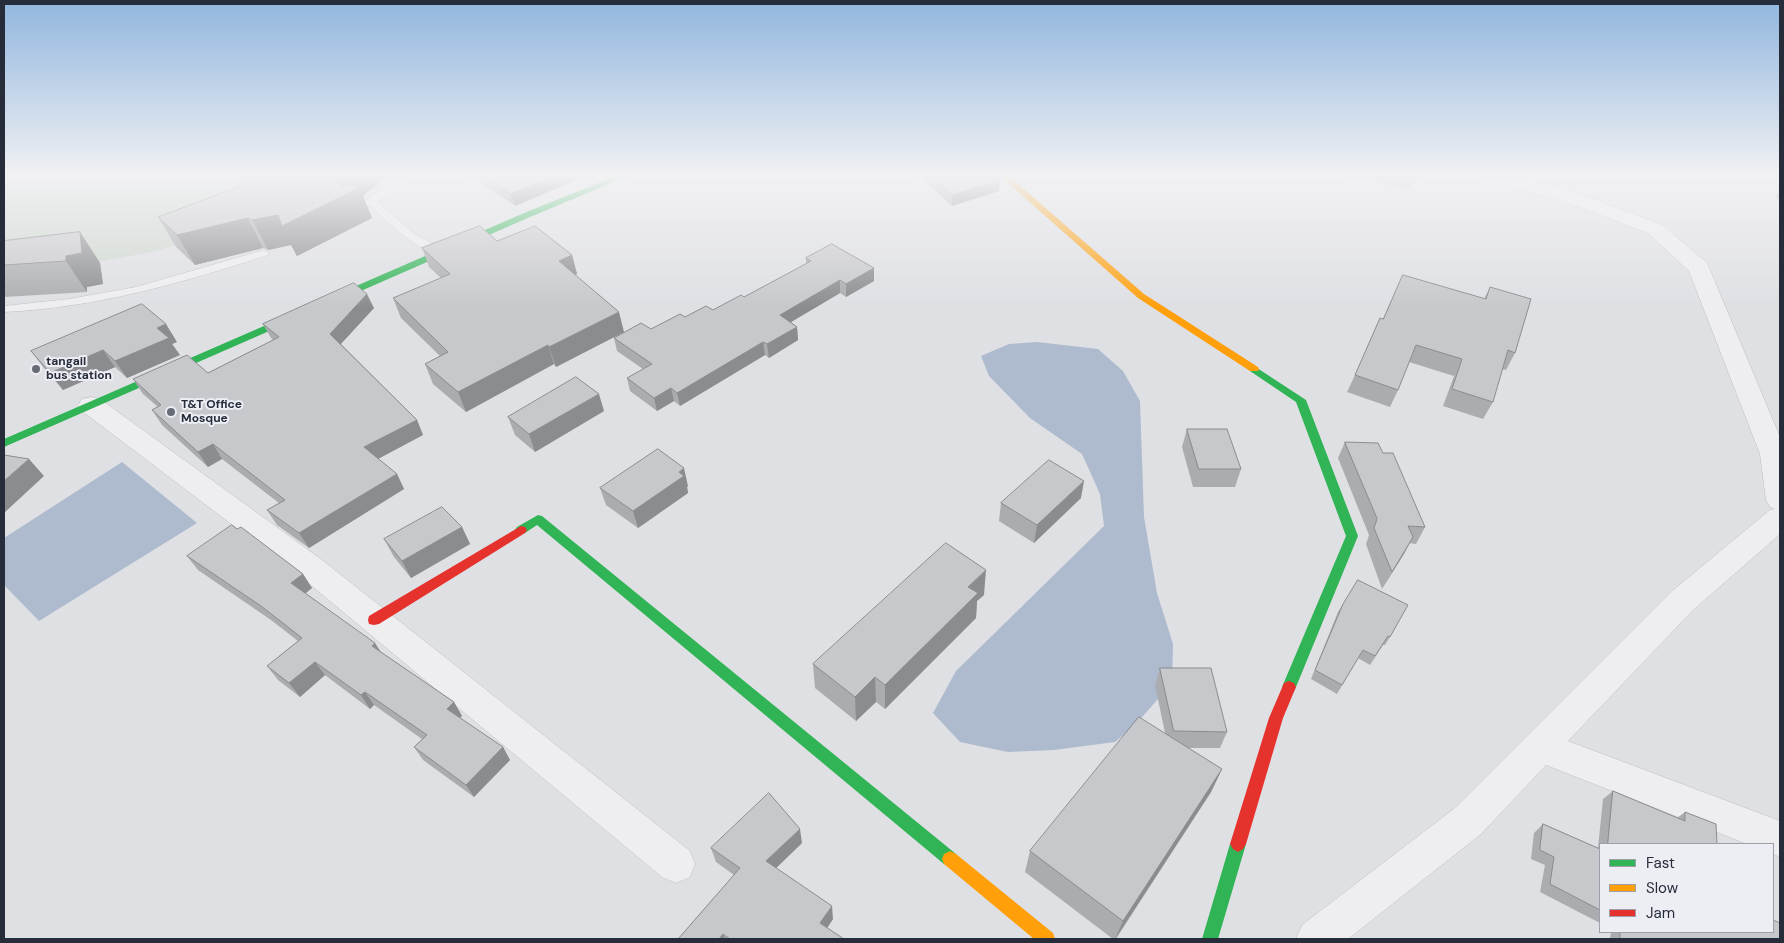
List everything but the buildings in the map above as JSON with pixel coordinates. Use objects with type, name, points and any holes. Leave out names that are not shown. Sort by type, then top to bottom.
[{"type":"main road","points":[[4,443],[516,220]]},
{"type":"main road","points":[[1054,220],[1141,296],[1301,400],[1352,536],[1276,718],[1210,939]]},
{"type":"main road","points":[[374,620],[538,519],[1047,939]]},
{"type":"street","points":[[1630,220],[1654,229],[1699,268],[1774,454],[1780,500]]},
{"type":"street","points":[[91,405],[311,568],[676,864]]},
{"type":"street","points":[[1316,939],[1468,821],[1682,601],[1780,518]]},
{"type":"street","points":[[1541,747],[1780,839]]},
{"type":"lane","points":[[391,220],[407,235],[421,244],[442,253]]},
{"type":"lane","points":[[4,309],[30,308],[125,292],[207,272],[264,253]]},
{"type":"shaded area","points":[[4,220],[235,220],[194,240],[156,251],[83,265],[4,272]]},
{"type":"water","points":[[1037,342],[1098,349],[1123,371],[1140,401],[1144,517],[1157,593],[1173,644],[1172,683],[1136,724],[1115,742],[1054,750],[1008,752],[960,742],[933,713],[956,671],[1104,526],[1100,494],[1082,454],[1030,418],[989,376],[981,356],[1009,344]]},
{"type":"water","points":[[122,462],[197,523],[39,621],[4,585],[4,538]]},
{"type":"traffic: fast","points":[[4,443],[516,220]]},
{"type":"traffic: fast","points":[[1254,369],[1301,400],[1352,536],[1289,687]]},
{"type":"traffic: fast","points":[[521,530],[538,519],[950,859]]},
{"type":"traffic: fast","points":[[1210,939],[1238,844]]},
{"type":"traffic: slow","points":[[1054,220],[1141,296],[1254,369]]},
{"type":"traffic: slow","points":[[950,859],[1047,939]]},
{"type":"traffic: jam","points":[[374,620],[521,530]]},
{"type":"traffic: jam","points":[[1238,844],[1276,718],[1289,687]]},
{"type":"place","name":"tangail bus station","points":[[36,369]]},
{"type":"place","name":"T&T Office Mosque","points":[[171,412]]}]
